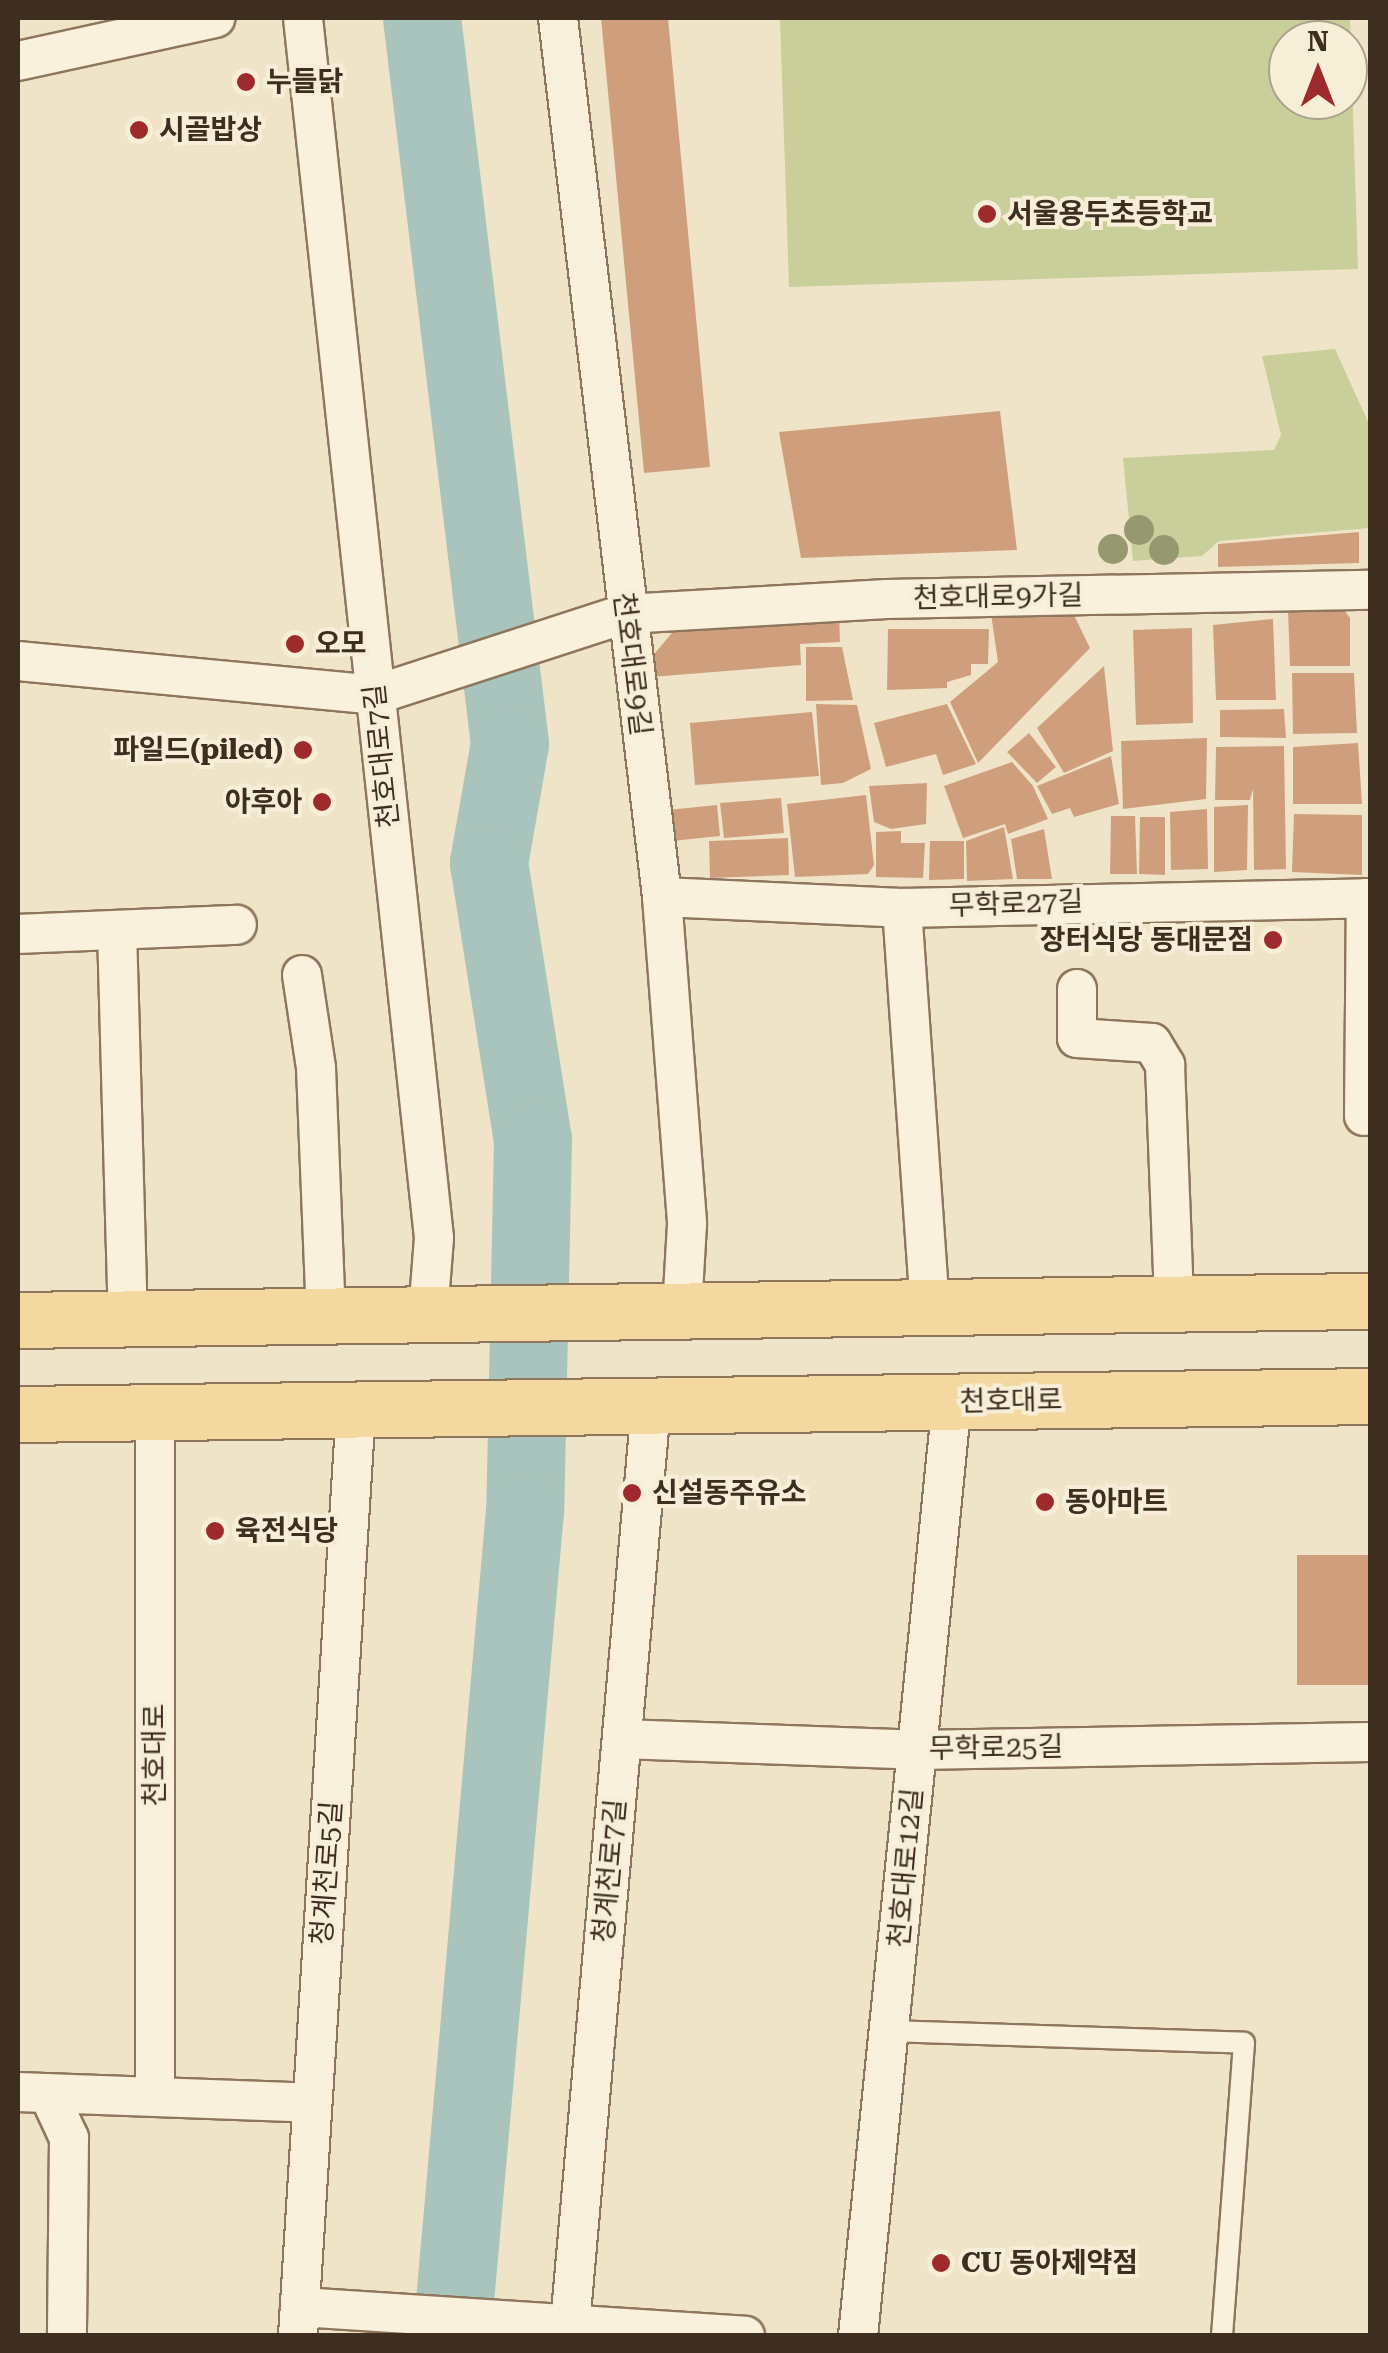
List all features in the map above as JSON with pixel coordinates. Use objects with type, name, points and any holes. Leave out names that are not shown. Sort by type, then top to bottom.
[{"type":"main road","points":[[18,1320],[1370,1300]]},
{"type":"main road","name":"천호대로","points":[[356,1410],[1370,1396]]},
{"type":"main road","points":[[18,1414],[356,1410]]},
{"type":"street","points":[[18,61],[83,41],[215,18]]},
{"type":"street","name":"천호대로7길","points":[[303,18],[386,691],[434,1238],[432,1315]]},
{"type":"street","name":"천호대로9길","points":[[558,18],[610,619],[662,897],[687,1224],[682,1311]]},
{"type":"street","name":"천호대로9가길","points":[[386,691],[610,619],[887,599],[1370,590]]},
{"type":"street","points":[[18,660],[386,691]]},
{"type":"street","name":"무학로27길","points":[[662,897],[902,908],[1368,898]]},
{"type":"street","points":[[1364,1116],[1368,898]]},
{"type":"street","points":[[902,908],[930,1307]]},
{"type":"street","points":[[18,934],[237,925]]},
{"type":"street","points":[[117,930],[128,1319]]},
{"type":"street","points":[[302,975],[316,1068],[326,1316]]},
{"type":"street","points":[[1077,989],[1077,1038],[1152,1043],[1164,1065],[1174,1303]]},
{"type":"street","name":"천호대로12길","points":[[858,2336],[952,1402]]},
{"type":"street","name":"청계천로7길","points":[[570,2329],[652,1406]]},
{"type":"street","name":"청계천로5길","points":[[299,2321],[356,1410]]},
{"type":"street","name":"천호대로","points":[[154,2097],[155,1413]]},
{"type":"street","name":"무학로25길","points":[[622,1739],[917,1750],[1370,1742]]},
{"type":"street","points":[[33,2093],[312,2103]]},
{"type":"street","points":[[33,2093],[68,2138],[66,2336]]},
{"type":"street","points":[[299,2321],[367,2309],[526,2320],[570,2329],[745,2336]]},
{"type":"lane","points":[[890,2031],[1244,2042],[1222,2336]]},
{"type":"green space","points":[[780,18],[1350,18],[1268,20],[1268,120],[1353,120],[1358,269],[789,287]]},
{"type":"green space","points":[[1335,349],[1370,426],[1370,528],[1219,541],[1202,556],[1133,561],[1123,458],[1274,450],[1281,435],[1262,356]]},
{"type":"building","points":[[601,18],[668,18],[710,467],[644,473]]},
{"type":"building","points":[[1000,411],[1017,550],[801,558],[779,432]]},
{"type":"building","points":[[1359,532],[1359,563],[1218,567],[1218,544]]},
{"type":"building","points":[[1340,605],[1350,618],[1350,666],[1290,666],[1288,610]]},
{"type":"building","points":[[990,607],[1070,607],[1090,648],[978,763],[950,702],[998,662]]},
{"type":"building","points":[[839,612],[840,642],[800,644],[801,665],[651,677],[650,659],[682,621]]},
{"type":"building","points":[[1273,619],[1276,700],[1216,700],[1213,625]]},
{"type":"building","points":[[1192,628],[1193,723],[1136,725],[1133,630]]},
{"type":"building","points":[[888,629],[989,629],[988,664],[971,664],[971,675],[947,682],[947,688],[887,690]]},
{"type":"building","points":[[806,647],[842,647],[853,700],[806,701]]},
{"type":"building","points":[[1104,666],[1113,751],[1064,773],[1037,728]]},
{"type":"building","points":[[1292,673],[1354,673],[1357,733],[1293,734]]},
{"type":"building","points":[[816,704],[857,705],[871,769],[843,783],[821,785]]},
{"type":"building","points":[[947,704],[976,764],[943,775],[936,754],[886,767],[874,723]]},
{"type":"building","points":[[1284,709],[1286,738],[1220,737],[1220,710]]},
{"type":"building","points":[[812,712],[819,776],[695,785],[690,723]]},
{"type":"building","points":[[1029,733],[1056,767],[1037,783],[1007,752]]},
{"type":"building","points":[[1207,738],[1206,799],[1123,809],[1121,741]]},
{"type":"building","points":[[1358,743],[1362,804],[1293,804],[1293,747]]},
{"type":"building","points":[[1284,746],[1286,869],[1254,870],[1253,789],[1250,800],[1215,800],[1216,747]]},
{"type":"building","points":[[1111,756],[1119,804],[1074,817],[1070,808],[1052,814],[1037,786]]},
{"type":"building","points":[[1012,762],[1033,786],[1048,819],[1008,834],[1005,824],[963,838],[944,786]]},
{"type":"building","points":[[927,783],[926,824],[891,829],[874,822],[869,786]]},
{"type":"building","points":[[866,795],[874,865],[868,874],[795,877],[787,804]]},
{"type":"building","points":[[781,798],[784,833],[724,838],[720,803]]},
{"type":"building","points":[[717,805],[720,836],[672,841],[668,810]]},
{"type":"building","points":[[1248,805],[1247,870],[1214,872],[1214,807]]},
{"type":"building","points":[[1207,809],[1208,869],[1171,870],[1170,812]]},
{"type":"building","points":[[1294,814],[1362,815],[1362,875],[1292,872]]},
{"type":"building","points":[[1111,816],[1135,816],[1137,874],[1110,874]]},
{"type":"building","points":[[1140,817],[1165,817],[1165,875],[1139,874]]},
{"type":"building","points":[[1004,827],[1013,879],[967,881],[966,841]]},
{"type":"building","points":[[1044,829],[1052,879],[1017,879],[1011,839]]},
{"type":"building","points":[[901,831],[901,843],[925,843],[923,878],[876,877],[876,832]]},
{"type":"building","points":[[788,838],[789,875],[710,878],[709,841]]},
{"type":"building","points":[[930,841],[964,841],[964,879],[929,880]]},
{"type":"building","points":[[1297,1555],[1370,1555],[1370,1685],[1297,1685]]},
{"type":"waterway","points":[[422,18],[510,744],[489,863],[533,1140],[525,1511],[452,2336]]},
{"type":"place","name":"누들닭","points":[[246,82]]},
{"type":"place","name":"시골밥상","points":[[139,130]]},
{"type":"place","name":"서울용두초등학교","points":[[987,214]]},
{"type":"place","name":"오모","points":[[295,644]]},
{"type":"place","name":"파일드(piled)","points":[[303,750]]},
{"type":"place","name":"아후아","points":[[322,802]]},
{"type":"place","name":"장터식당 동대문점","points":[[1273,940]]},
{"type":"place","name":"신설동주유소","points":[[632,1493]]},
{"type":"place","name":"동아마트","points":[[1045,1502]]},
{"type":"place","name":"육전식당","points":[[215,1531]]},
{"type":"place","name":"CU 동아제약점","points":[[941,2263]]}]
